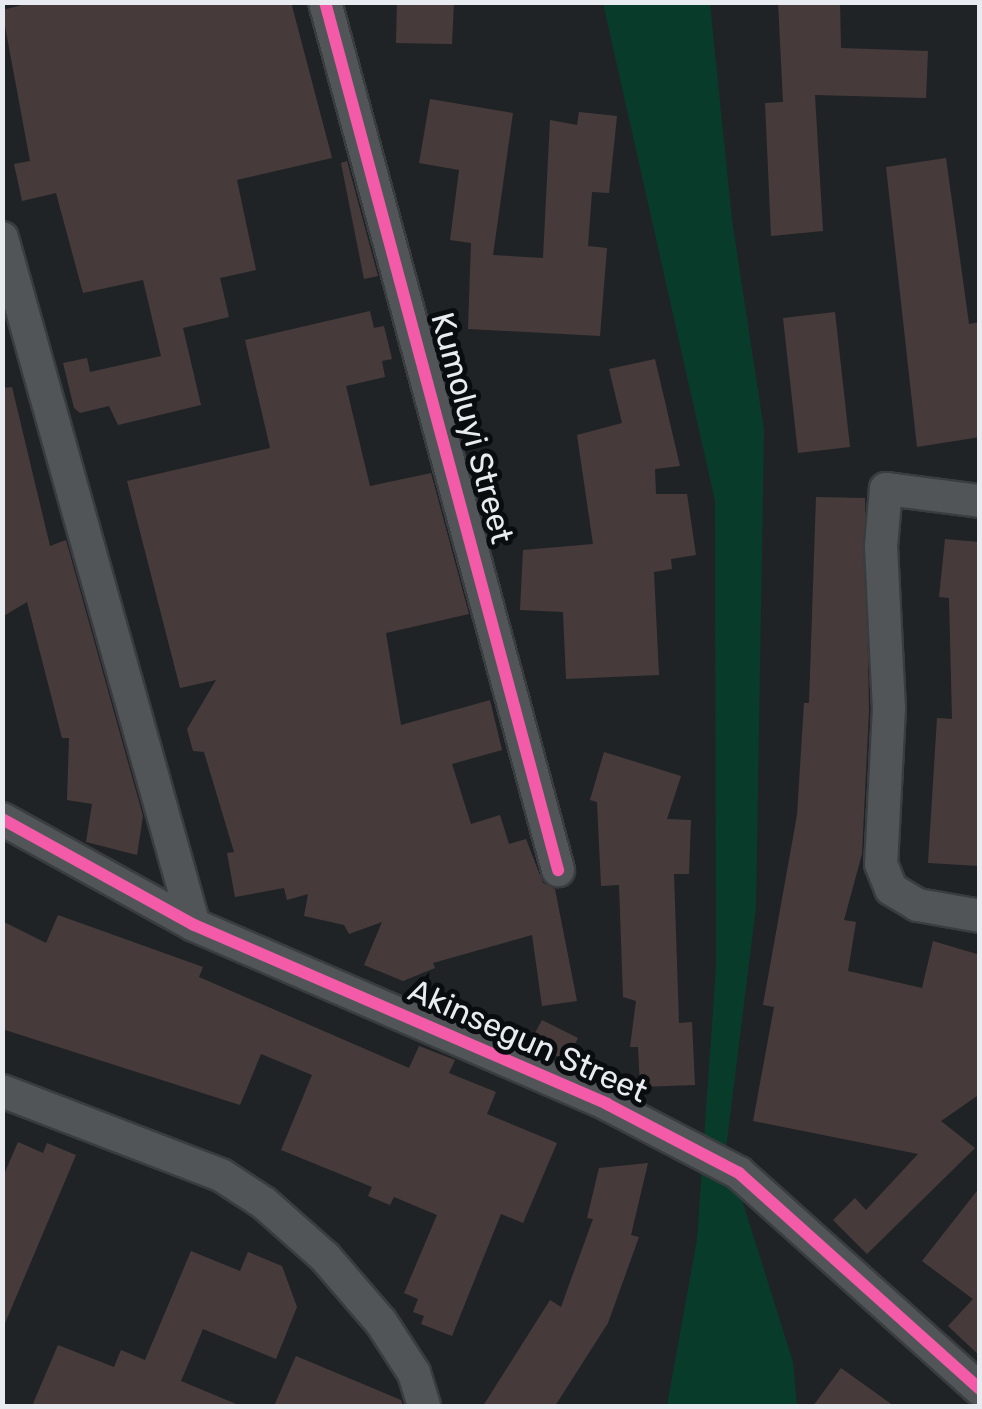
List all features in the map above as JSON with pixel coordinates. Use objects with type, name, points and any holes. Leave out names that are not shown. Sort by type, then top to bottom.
[{"type":"street","name":"Kumoluyi Street","points":[[326,2],[558,870]]},
{"type":"street","points":[[2,238],[194,926]]},
{"type":"street","points":[[980,500],[886,489],[881,546],[889,708],[882,864],[892,889],[918,905],[980,916]]},
{"type":"street","name":"Akinsegun Street","points":[[2,820],[194,926],[680,1139],[739,1173],[980,1389]]},
{"type":"street","points":[[2,1091],[221,1175],[264,1203],[325,1257],[381,1322],[414,1373],[424,1406]]},
{"type":"green space","points":[[603,3],[710,3],[732,220],[764,430],[756,907],[726,1149],[793,1362],[797,1406],[667,1406],[697,1239],[716,967],[715,501]]},
{"type":"building","points":[[34,2],[291,2],[332,158],[237,180],[256,270],[220,278],[229,317],[183,328],[201,405],[118,425],[109,406],[80,413],[74,408],[63,363],[87,358],[90,372],[161,356],[143,280],[83,293],[56,193],[22,201],[14,164],[30,161],[2,10]]},
{"type":"building","points":[[397,2],[454,2],[452,44],[396,43]]},
{"type":"building","points":[[778,2],[840,2],[841,48],[928,51],[926,98],[815,95],[823,231],[771,236],[765,103],[783,102]]},
{"type":"building","points":[[430,99],[513,113],[493,255],[543,258],[550,120],[577,125],[579,112],[617,116],[609,193],[592,192],[588,246],[607,248],[600,336],[468,329],[471,243],[450,240],[459,170],[419,163]]},
{"type":"building","points":[[946,158],[969,324],[980,322],[980,437],[917,447],[886,167]]},
{"type":"building","points":[[347,161],[378,276],[364,279],[341,163]]},
{"type":"building","points":[[370,311],[374,328],[384,326],[392,359],[382,361],[385,377],[346,386],[370,486],[431,473],[469,614],[386,633],[401,725],[490,700],[502,750],[452,764],[471,824],[500,815],[509,844],[526,839],[543,883],[555,889],[577,1001],[542,1006],[532,935],[433,963],[435,968],[403,981],[364,965],[382,922],[349,934],[344,925],[304,916],[308,894],[287,900],[284,888],[235,897],[227,853],[234,852],[204,752],[193,751],[187,729],[216,680],[180,688],[127,481],[270,448],[245,340]]},
{"type":"building","points":[[835,312],[850,447],[798,453],[783,318]]},
{"type":"building","points":[[655,359],[680,466],[655,469],[656,494],[687,494],[696,555],[671,559],[672,569],[654,572],[659,675],[566,679],[563,612],[520,610],[523,550],[593,544],[577,435],[622,423],[609,369]]},
{"type":"building","points":[[12,387],[50,546],[66,540],[143,816],[137,855],[86,842],[92,804],[67,800],[69,738],[62,738],[27,602],[2,617],[2,388]]},
{"type":"building","points":[[816,497],[865,498],[869,711],[862,854],[844,920],[856,922],[848,971],[922,988],[933,941],[980,955],[980,1094],[941,1121],[975,1148],[867,1254],[833,1220],[855,1198],[866,1210],[918,1154],[753,1121],[774,1007],[763,1005],[797,815],[804,703],[809,703]]},
{"type":"building","points":[[945,539],[980,542],[980,866],[928,863],[937,718],[952,719],[949,598],[939,597]]},
{"type":"building","points":[[604,752],[681,776],[667,819],[691,820],[689,874],[674,874],[679,1023],[692,1022],[695,1085],[640,1087],[638,1047],[630,1047],[636,1001],[623,997],[619,885],[601,886],[597,802],[590,800]]},
{"type":"building","points":[[58,915],[203,967],[199,977],[409,1068],[419,1046],[455,1060],[449,1073],[496,1092],[487,1114],[557,1143],[523,1223],[501,1214],[452,1336],[421,1324],[424,1316],[413,1312],[418,1299],[404,1293],[437,1215],[394,1197],[390,1205],[368,1196],[372,1187],[281,1150],[312,1075],[261,1054],[240,1105],[2,1029],[2,921],[46,943]]},
{"type":"building","points":[[542,1020],[578,1038],[566,1061],[530,1042]]},
{"type":"building","points":[[18,1142],[43,1153],[47,1143],[76,1155],[3,1328],[2,1179]]},
{"type":"building","points":[[648,1163],[631,1235],[639,1237],[608,1323],[555,1406],[483,1406],[550,1300],[561,1307],[593,1219],[587,1218],[599,1168]]},
{"type":"building","points":[[980,1187],[980,1356],[948,1326],[973,1299],[922,1261]]},
{"type":"building","points":[[191,1251],[240,1271],[248,1252],[282,1266],[297,1307],[276,1359],[203,1329],[181,1381],[241,1406],[32,1406],[58,1345],[114,1367],[121,1350],[145,1360]]},
{"type":"building","points":[[296,1356],[401,1400],[403,1406],[274,1406]]},
{"type":"building","points":[[841,1368],[894,1406],[813,1406]]},
{"type":"cycle path","points":[[325,2],[558,870]]},
{"type":"cycle path","points":[[2,819],[194,925],[607,1104],[739,1173],[980,1389]]}]
